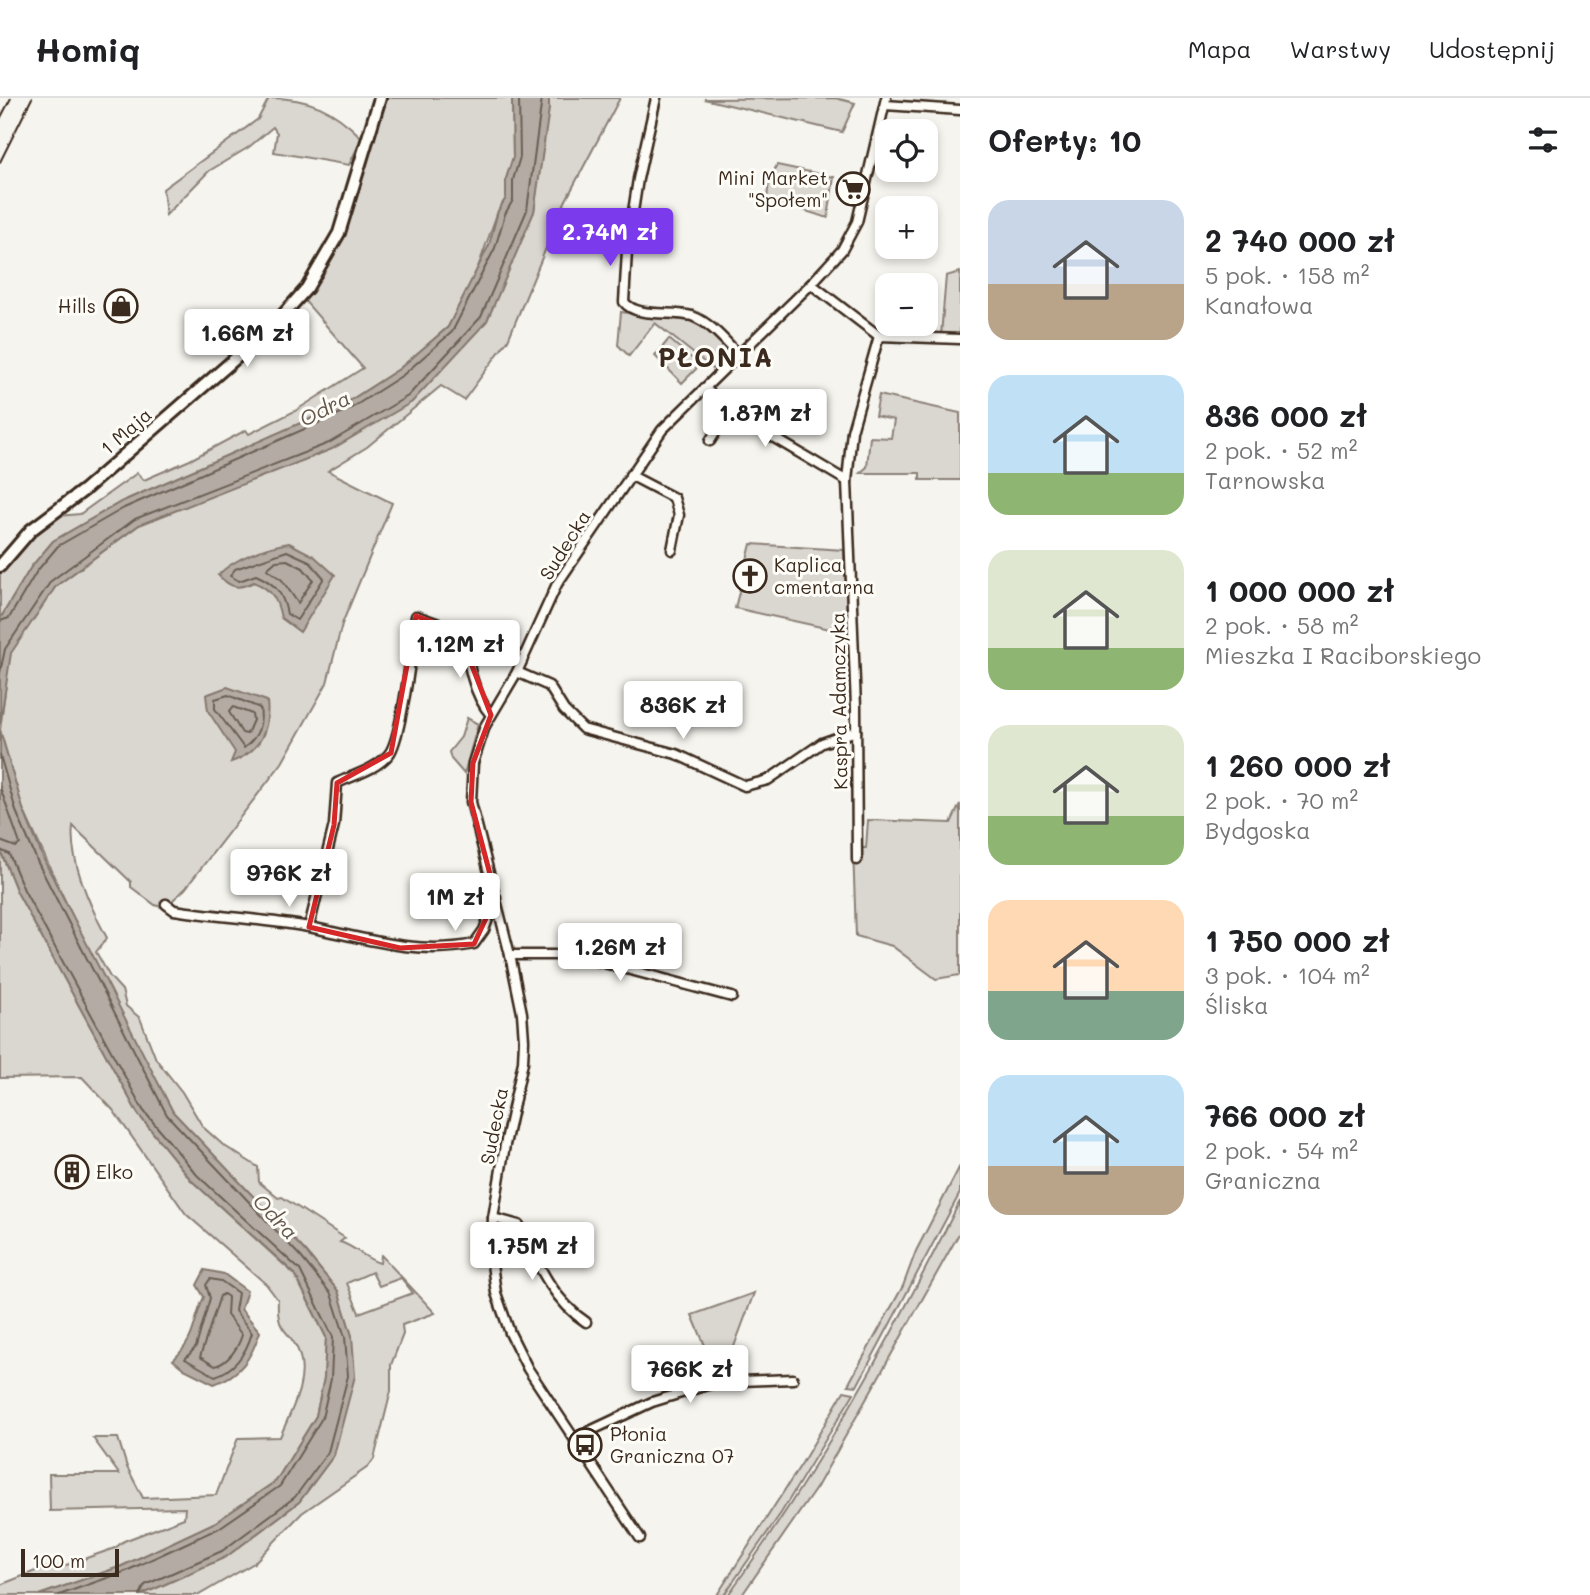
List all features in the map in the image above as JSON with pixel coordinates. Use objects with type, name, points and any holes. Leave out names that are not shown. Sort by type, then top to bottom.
[{"type":"street","name":"1 Maja","points":[[0,566],[31,530],[84,490],[249,347],[275,324],[307,288],[339,233],[380,98]]},
{"type":"street","points":[[656,98],[638,179],[626,261],[624,302],[636,309],[691,316],[715,332],[738,354]]},
{"type":"street","points":[[885,102],[960,110]]},
{"type":"street","name":"Sudecka","points":[[640,1538],[528,1369],[510,1333],[496,1293],[493,1218],[523,1062],[522,1013],[471,802],[473,763],[491,715],[517,672],[557,584],[662,430],[811,285],[842,250],[857,222],[885,102]]},
{"type":"street","points":[[811,285],[875,333]]},
{"type":"street","points":[[879,336],[960,340]]},
{"type":"street","name":"Kaspra Adamczyka","points":[[857,860],[856,731],[847,481],[852,431],[879,336]]},
{"type":"street","points":[[705,388],[729,411],[847,481]]},
{"type":"street","points":[[710,442],[729,411]]},
{"type":"street","points":[[630,475],[674,498],[679,515],[671,550]]},
{"type":"street","points":[[309,927],[334,825],[337,783],[375,766],[391,753],[409,672],[416,616],[470,635],[466,650],[478,689],[491,715]]},
{"type":"street","points":[[517,672],[549,685],[564,710],[583,729],[676,754],[745,786],[768,780],[822,743],[856,731]]},
{"type":"street","points":[[166,904],[174,910],[309,927],[400,948],[457,948],[474,944],[484,930],[496,897]]},
{"type":"street","points":[[510,955],[574,956],[732,997]]},
{"type":"street","points":[[493,1218],[519,1224],[557,1294],[570,1312],[586,1322]]},
{"type":"street","points":[[575,1438],[652,1402],[717,1382],[793,1379]]},
{"type":"highlighted area","points":[[416,616],[470,635],[466,650],[491,715],[473,763],[471,802],[496,897],[474,944],[400,948],[309,927],[334,825],[337,783],[391,753]]},
{"type":"shaded area","points":[[269,98],[297,100],[320,107],[351,128],[362,138],[349,165],[274,152],[277,133],[273,127],[249,147],[209,171],[166,215],[163,189],[258,119]]},
{"type":"shaded area","points":[[384,98],[512,98],[513,157],[506,179],[506,198],[498,211],[476,273],[448,327],[399,369],[346,403],[121,502],[53,541],[31,567],[0,619],[0,575],[29,538],[58,516],[80,514],[137,473],[144,480],[190,460],[246,430],[249,434],[295,411],[363,368],[303,299],[343,234]]},
{"type":"shaded area","points":[[549,98],[620,98],[565,202],[508,340],[464,400],[441,386],[367,447],[328,471],[392,503],[342,624],[327,683],[282,763],[185,889],[173,900],[173,911],[155,905],[131,887],[131,882],[73,826],[74,854],[78,869],[88,899],[107,938],[96,952],[110,977],[122,990],[126,1006],[140,1018],[156,1059],[182,1092],[203,1127],[223,1145],[258,1167],[259,1182],[278,1198],[282,1197],[345,1238],[340,1242],[370,1259],[380,1263],[381,1255],[435,1313],[402,1325],[403,1334],[391,1365],[391,1391],[374,1459],[368,1467],[302,1513],[254,1563],[199,1595],[141,1595],[226,1557],[299,1502],[334,1455],[352,1336],[338,1291],[306,1252],[173,1112],[84,942],[23,809],[0,730],[10,653],[56,586],[139,525],[261,476],[412,402],[534,212]],"holes":[[[372,1272],[379,1286],[401,1278],[413,1293],[359,1313],[347,1283]]]},
{"type":"shaded area","points":[[835,98],[855,103],[842,132],[704,99]]},
{"type":"shaded area","points":[[777,165],[834,177],[828,218],[767,199],[769,181]]},
{"type":"shaded area","points":[[960,272],[960,336],[941,335],[946,276]]},
{"type":"shaded area","points":[[621,312],[690,321],[706,329],[731,354],[714,370],[655,323],[629,356],[618,345]]},
{"type":"shaded area","points":[[669,339],[700,365],[682,383],[655,356]]},
{"type":"shaded area","points":[[879,395],[960,413],[960,480],[920,480],[920,473],[860,473],[867,467],[870,437],[891,438],[894,420],[875,416]]},
{"type":"shaded area","points":[[751,544],[844,550],[848,633],[735,608]]},
{"type":"shaded area","points":[[467,718],[478,724],[464,774],[451,759],[449,752],[461,737]]},
{"type":"shaded area","points":[[960,804],[960,975],[936,979],[892,946],[856,936],[853,848],[866,848],[868,820],[951,823]]},
{"type":"shaded area","points":[[0,850],[17,892],[138,1114],[191,1180],[295,1275],[326,1337],[324,1378],[316,1416],[276,1481],[216,1522],[122,1566],[39,1595],[0,1595],[0,1585],[43,1568],[55,1569],[115,1548],[124,1541],[184,1518],[185,1508],[50,1511],[49,1474],[119,1474],[93,1438],[118,1438],[127,1467],[143,1498],[216,1495],[238,1438],[280,1437],[297,1396],[302,1375],[299,1353],[279,1320],[278,1300],[266,1284],[186,1214],[113,1110],[82,1077],[0,1078]]},
{"type":"shaded area","points":[[960,1166],[960,1193],[857,1386],[848,1385],[903,1286],[916,1251]]},
{"type":"shaded area","points":[[960,1201],[960,1232],[817,1487],[742,1595],[728,1595],[823,1452],[908,1302]]},
{"type":"shaded area","points":[[754,1293],[723,1376],[718,1376],[692,1315]]},
{"type":"shaded area","points":[[844,1391],[854,1393],[781,1513],[724,1595],[717,1595],[802,1463]]},
{"type":"water","points":[[512,98],[549,98],[549,109],[534,212],[487,321],[412,402],[332,449],[139,525],[56,586],[11,653],[0,724],[0,619],[31,567],[53,541],[121,502],[346,403],[399,369],[448,327],[489,245],[498,211],[506,198],[506,179],[513,157]]},
{"type":"water","points":[[289,543],[314,556],[335,575],[300,632],[281,618],[278,605],[265,588],[254,582],[234,586],[218,575],[251,554]]},
{"type":"water","points":[[227,687],[267,701],[268,712],[265,730],[256,746],[231,762],[235,752],[208,711],[206,695]]},
{"type":"water","points":[[0,730],[23,809],[44,860],[173,1112],[306,1252],[338,1291],[352,1336],[355,1376],[334,1455],[299,1502],[226,1557],[141,1595],[39,1595],[122,1566],[216,1522],[276,1481],[316,1416],[324,1378],[326,1337],[295,1274],[191,1180],[138,1114],[17,892],[0,849]]},
{"type":"water","points":[[205,1270],[224,1274],[247,1291],[241,1309],[260,1332],[244,1364],[231,1376],[214,1384],[184,1369],[173,1360],[186,1345],[193,1331],[204,1297],[197,1285]]},
{"type":"railway","points":[[0,119],[11,98]]},
{"type":"railway","points":[[0,162],[32,98]]},
{"type":"place","name":"Mini Market \"Społem\"","points":[[853,189]]},
{"type":"place","name":"Hills","points":[[121,306]]},
{"type":"place","name":"Kaplica cmentarna","points":[[750,576]]},
{"type":"place","name":"Elko","points":[[72,1172]]},
{"type":"place","name":"Płonia Graniczna 07","points":[[585,1445]]},
{"type":"district","name":"PŁONIA","points":[[716,358]]},
{"type":"water label","name":"Odra","points":[[325,409]]},
{"type":"water label","name":"Odra","points":[[275,1217]]}]
